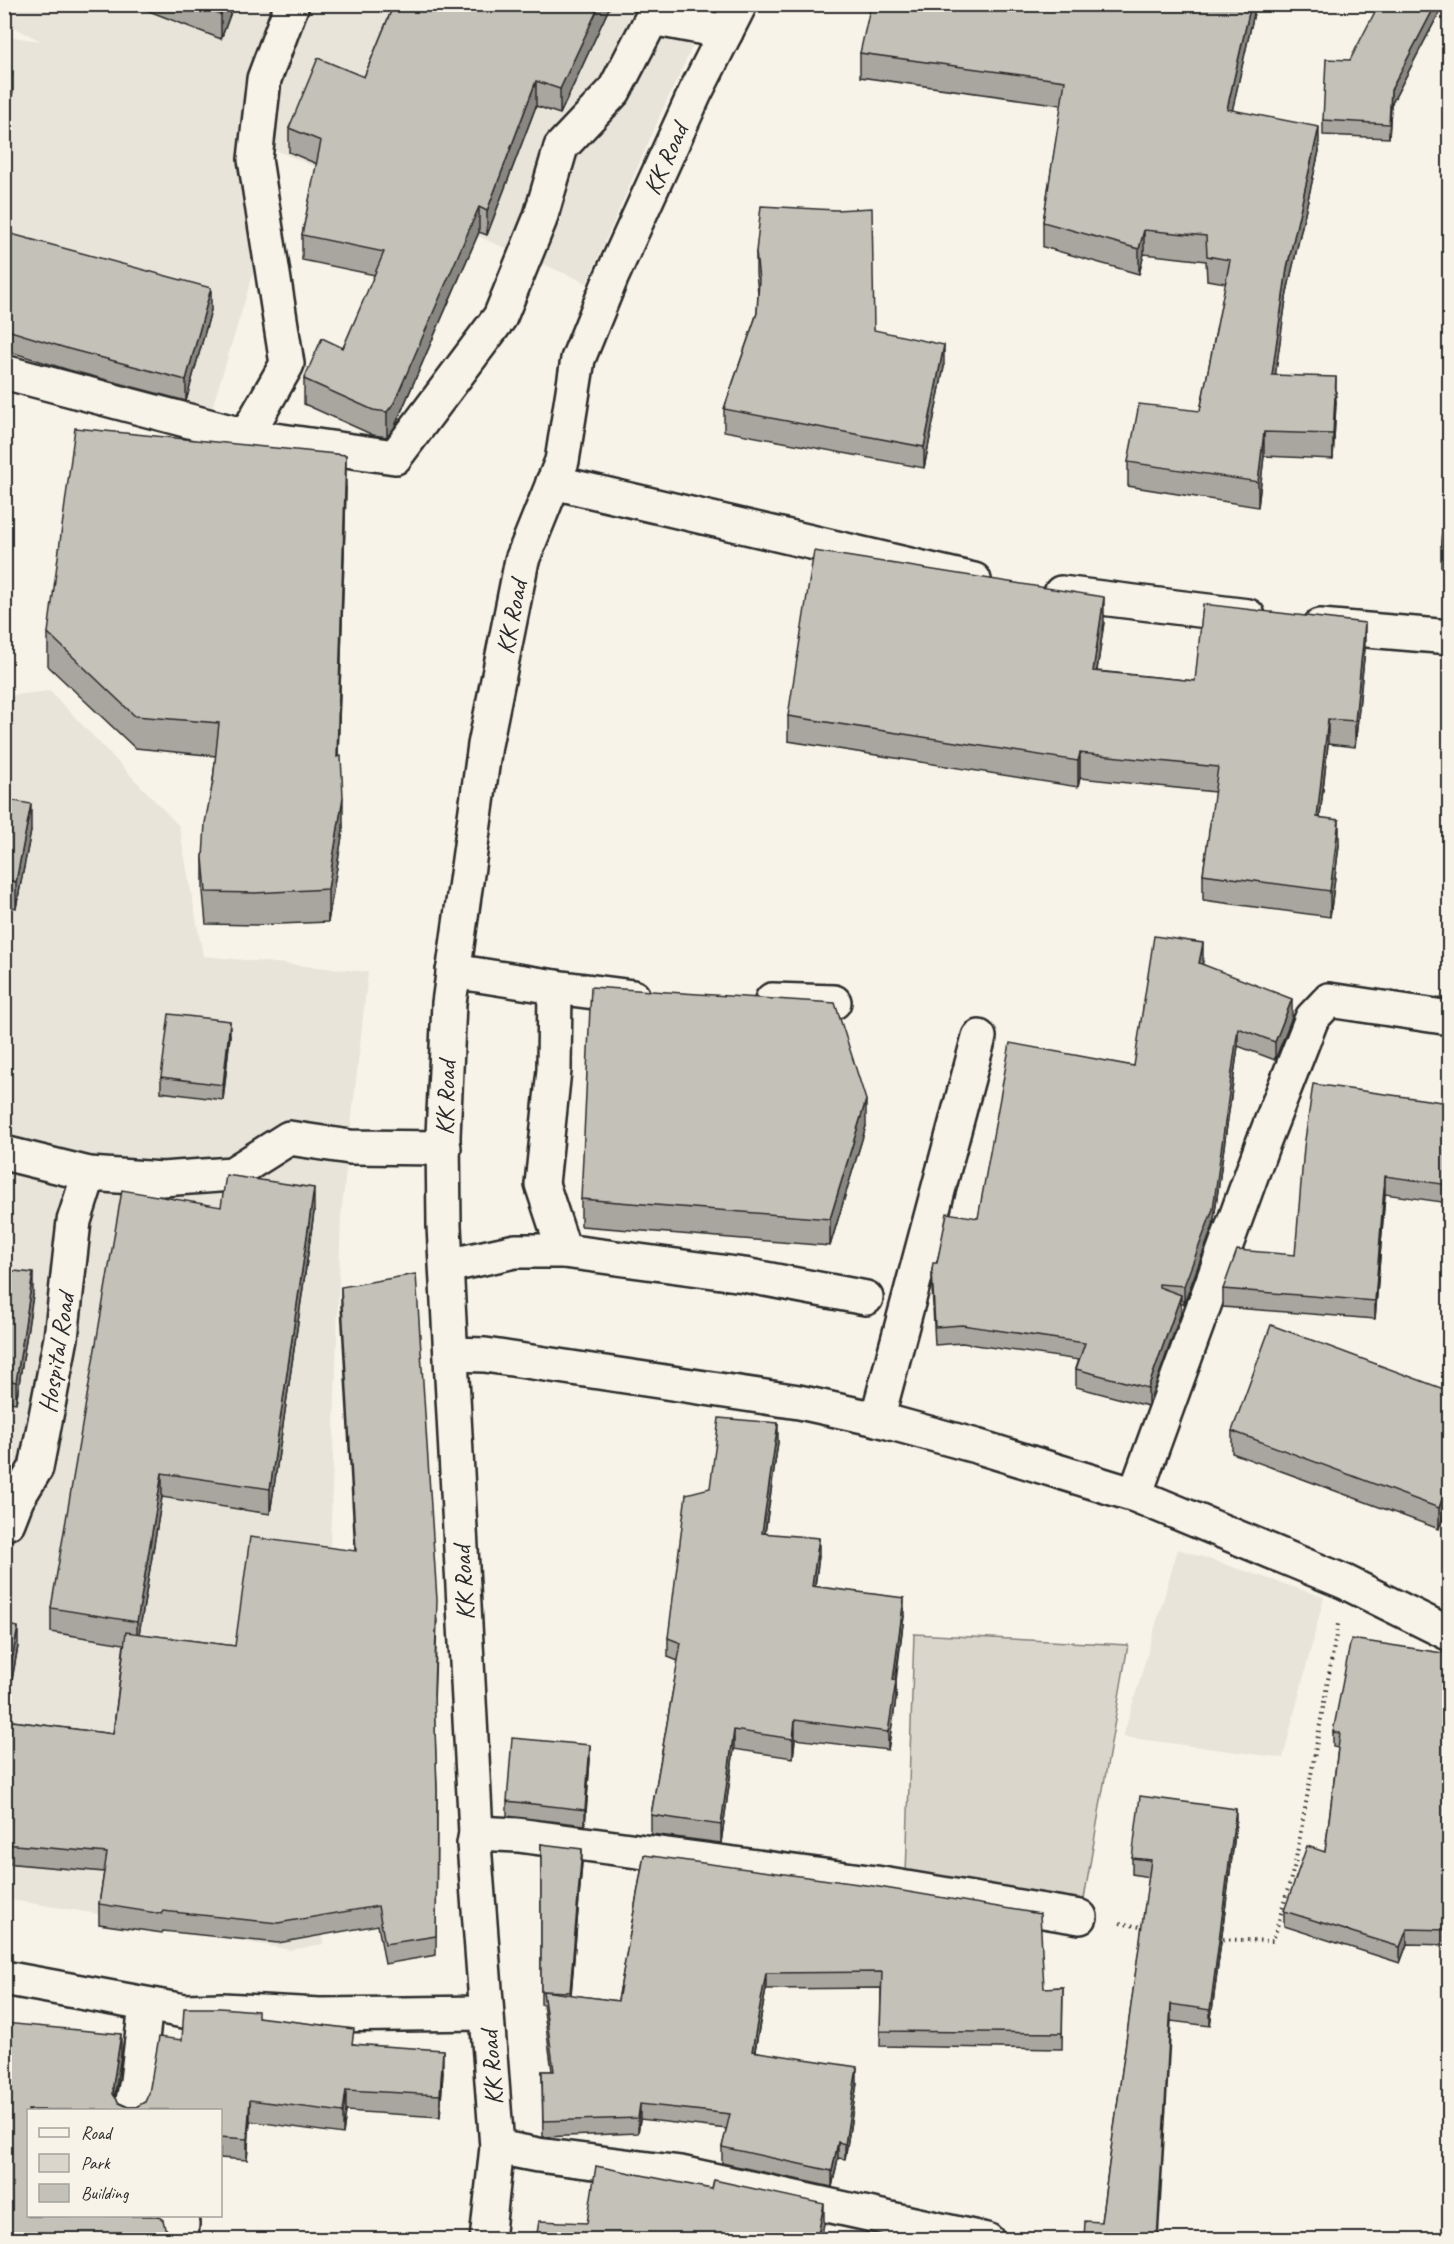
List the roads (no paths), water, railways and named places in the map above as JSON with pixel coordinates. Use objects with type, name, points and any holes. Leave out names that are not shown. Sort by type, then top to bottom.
[{"type":"street","points":[[246,436],[287,364],[255,159],[264,78],[292,4]]},
{"type":"street","points":[[4,372],[246,436],[395,458],[500,318],[540,219],[561,147],[614,91],[652,18],[733,18]]},
{"type":"street","name":"KK Road","points":[[487,2240],[497,2146],[474,1844],[476,1833],[444,1226],[449,1004],[485,745],[522,560],[562,461],[578,358],[611,278],[695,93],[733,18]]},
{"type":"street","points":[[553,482],[1018,587],[1282,621],[1449,637]]},
{"type":"street","points":[[453,971],[631,997],[664,998]]},
{"type":"street","points":[[555,987],[554,1070],[542,1184],[564,1251]]},
{"type":"street","points":[[740,999],[834,1002]]},
{"type":"street","points":[[1135,1495],[1263,1143],[1312,1018],[1329,1000],[1449,1018]]},
{"type":"street","points":[[878,1419],[979,1037]]},
{"type":"street","points":[[4,1153],[89,1174],[162,1179],[232,1174],[289,1138],[350,1147],[444,1148]]},
{"type":"street","name":"Hospital Road","points":[[4,1524],[8,1522],[17,1499],[36,1467],[61,1338],[74,1221],[89,1174]]},
{"type":"street","points":[[447,1266],[515,1251],[564,1251],[744,1275],[866,1298]]},
{"type":"street","points":[[452,1354],[485,1355],[799,1402],[878,1419],[976,1446],[1135,1495],[1345,1582],[1449,1634]]},
{"type":"street","points":[[476,1833],[518,1835],[876,1883],[1080,1917]]},
{"type":"street","points":[[4,1978],[184,2011],[222,2010],[320,2015],[486,2013]]},
{"type":"street","points":[[131,2109],[146,2005]]},
{"type":"street","points":[[497,2146],[538,2155],[681,2173],[987,2240]]},
{"type":"street","points":[[178,2217],[182,2223],[181,2240]]}]
